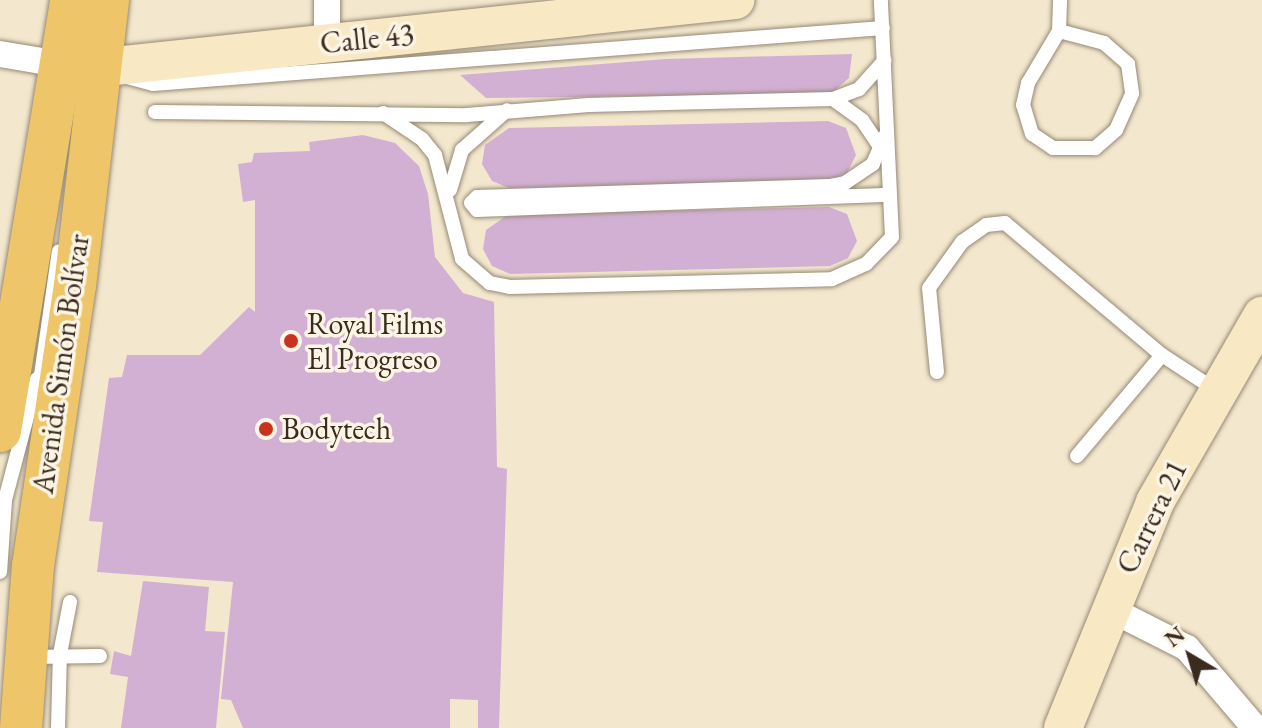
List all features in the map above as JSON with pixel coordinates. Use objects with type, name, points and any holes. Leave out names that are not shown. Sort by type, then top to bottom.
[{"type":"main road","name":"Avenida Simón Bolívar","points":[[21,728],[43,656],[33,566],[75,286],[78,66],[71,0]]},
{"type":"main road","points":[[78,66],[95,0]]},
{"type":"main road","name":"Avenida Simón Bolívar","points":[[0,431],[13,285],[78,66],[108,0]]},
{"type":"street","points":[[327,0],[327,44]]},
{"type":"street","name":"Calle 43","points":[[0,54],[78,66],[327,44],[564,9],[735,0]]},
{"type":"street","name":"Carrera 21","points":[[1063,728],[1108,608],[1155,502],[1262,316]]},
{"type":"street","points":[[1108,608],[1187,648],[1255,728]]},
{"type":"lane","points":[[383,113],[422,139],[435,155],[451,204],[458,247],[470,269],[490,283],[510,287],[832,279],[866,264],[892,237],[881,0]]},
{"type":"lane","points":[[1059,31],[1104,43],[1128,64],[1132,94],[1116,130],[1095,148],[1053,148],[1032,134],[1023,105],[1028,83],[1059,31],[1060,0]]},
{"type":"lane","points":[[78,66],[153,84],[883,28]]},
{"type":"lane","points":[[155,112],[467,115],[508,110],[833,99],[859,89],[884,61]]},
{"type":"lane","points":[[833,99],[862,120],[882,149],[889,167]]},
{"type":"lane","points":[[451,204],[453,167],[462,150],[508,110]]},
{"type":"lane","points":[[829,186],[860,175],[882,149],[887,132]]},
{"type":"lane","points":[[829,186],[890,195],[480,210],[471,203],[480,196],[829,186]]},
{"type":"lane","points":[[937,372],[929,288],[962,242],[986,225],[1005,223],[1162,355],[1218,391]]},
{"type":"lane","points":[[10,728],[43,356],[61,234]]},
{"type":"lane","points":[[1077,456],[1162,355]]},
{"type":"lane","points":[[0,572],[5,500],[43,356]]},
{"type":"lane","points":[[58,728],[43,656],[70,602]]},
{"type":"lane","points":[[43,656],[100,656]]},
{"type":"building","points":[[852,54],[849,78],[831,94],[486,98],[460,75],[666,59]]},
{"type":"building","points":[[828,121],[846,128],[856,155],[847,173],[829,181],[509,188],[492,181],[482,164],[485,145],[509,128]]},
{"type":"building","points":[[363,135],[395,143],[419,166],[428,194],[435,257],[463,293],[494,302],[497,467],[507,469],[499,728],[478,728],[478,700],[450,699],[450,728],[243,728],[231,700],[221,699],[233,582],[97,572],[103,522],[89,521],[109,378],[122,377],[127,355],[200,355],[249,307],[255,312],[255,200],[243,202],[238,164],[252,162],[254,153],[310,151],[309,142]]},
{"type":"building","points":[[829,207],[847,214],[857,241],[848,258],[830,266],[510,274],[492,266],[483,249],[486,230],[509,214]]},
{"type":"building","points":[[143,581],[209,587],[205,631],[225,632],[216,728],[121,728],[128,677],[110,674],[114,651],[131,656]]},
{"type":"place","name":"Royal Films El Progreso","points":[[291,341]]},
{"type":"place","name":"Bodytech","points":[[266,429]]}]
